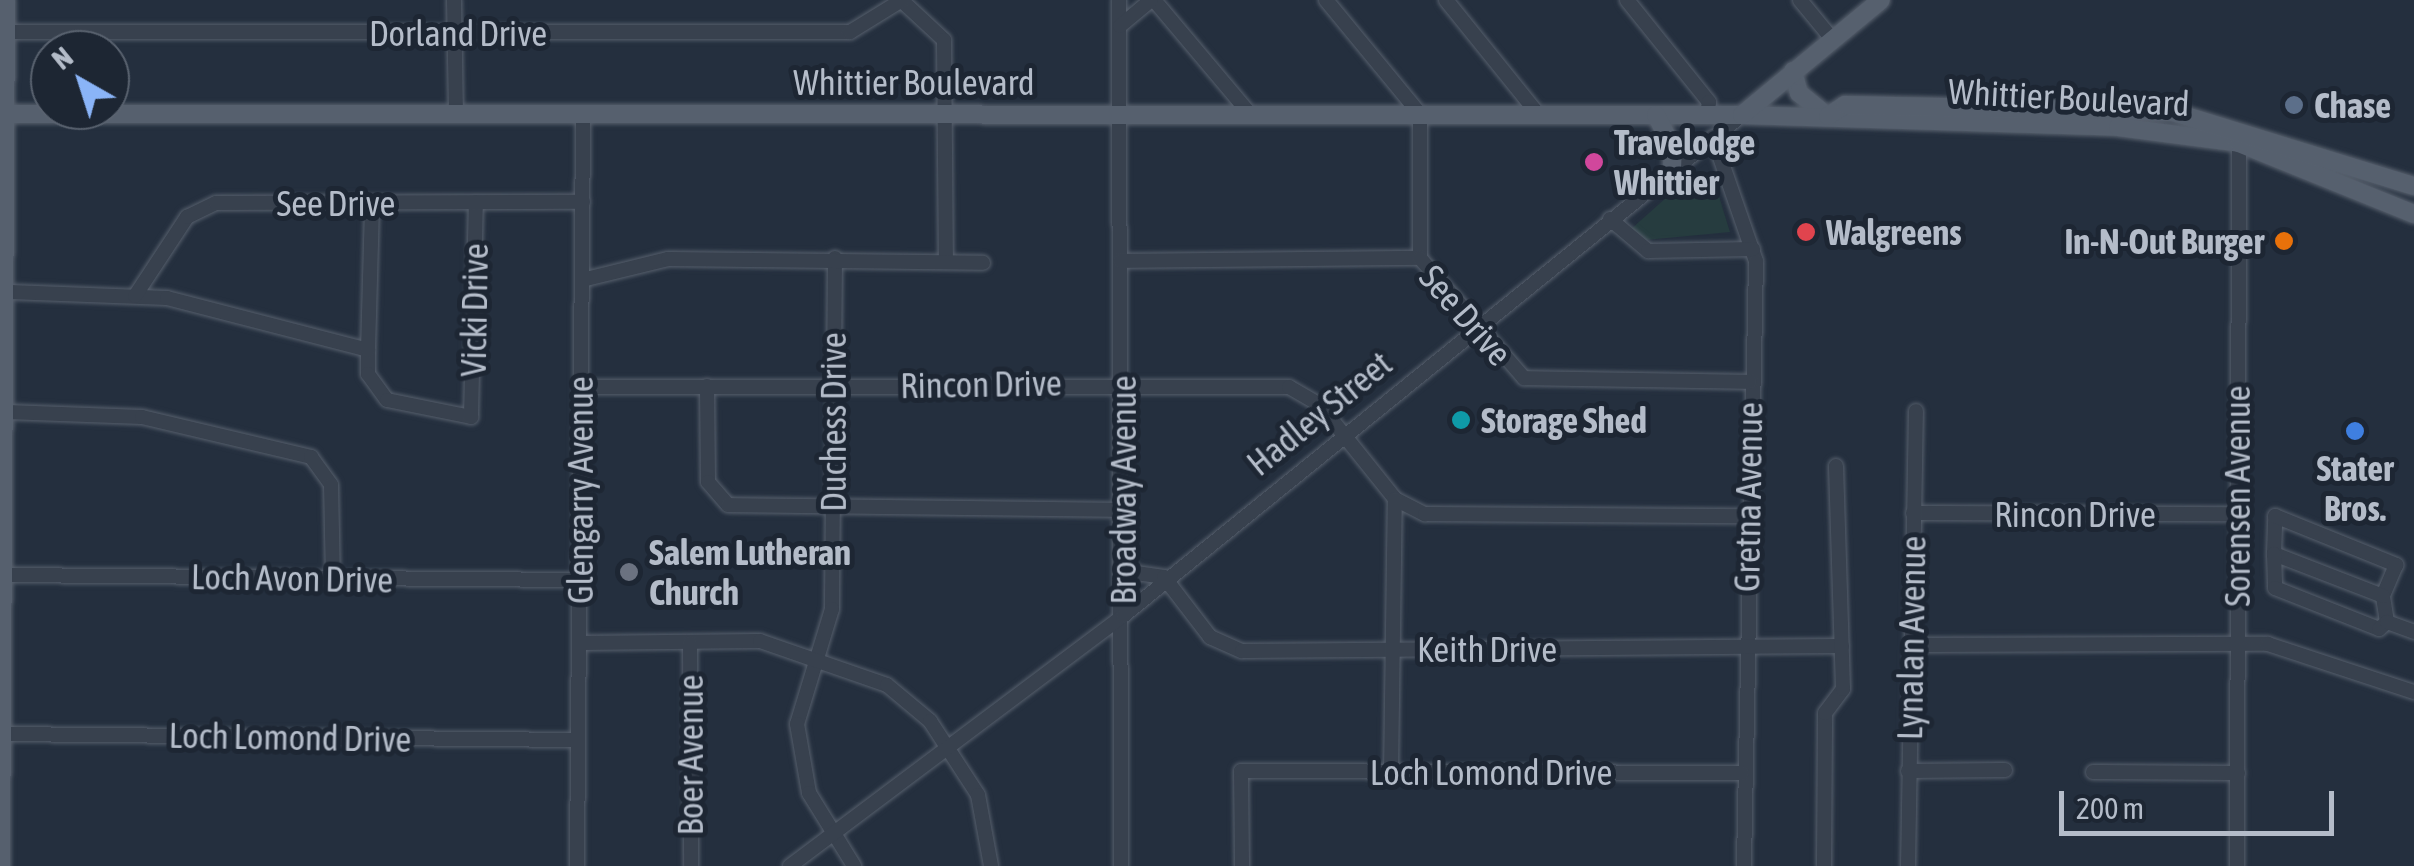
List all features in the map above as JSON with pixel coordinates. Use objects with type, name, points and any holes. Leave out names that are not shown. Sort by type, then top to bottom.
[{"type":"main road","points":[[1,866],[3,447],[10,292],[4,114],[6,0]]},
{"type":"main road","name":"Hadley Street","points":[[1742,114],[1880,0]]},
{"type":"main road","points":[[1792,71],[1799,93],[1828,116]]},
{"type":"main road","name":"Whittier Boulevard","points":[[1828,116],[1845,105],[1908,106],[2080,117],[2239,134],[2414,214]]},
{"type":"main road","points":[[1872,122],[1908,106]]},
{"type":"main road","name":"Whittier Boulevard","points":[[4,114],[1742,114],[2004,125],[2137,111],[2239,134],[2414,186]]},
{"type":"main road","points":[[1656,115],[1668,128],[1672,170]]},
{"type":"street","points":[[454,0],[456,114]]},
{"type":"street","name":"Dorland Drive","points":[[3,35],[850,32],[902,0]]},
{"type":"street","points":[[902,0],[944,40],[946,258]]},
{"type":"street","name":"Broadway Avenue","points":[[1119,0],[1123,115],[1122,866]]},
{"type":"street","points":[[1120,26],[1153,0],[1249,113]]},
{"type":"street","points":[[1326,0],[1420,114],[1420,258]]},
{"type":"street","points":[[1446,0],[1538,114]]},
{"type":"street","points":[[1627,0],[1709,102],[1707,115]]},
{"type":"street","points":[[1800,0],[1832,39]]},
{"type":"street","name":"Glengarry Avenue","points":[[577,866],[583,114]]},
{"type":"street","name":"Hadley Street","points":[[790,866],[1123,616],[1164,577],[1742,114]]},
{"type":"street","name":"Sorensen Avenue","points":[[2238,866],[2239,134]]},
{"type":"street","name":"Gretna Avenue","points":[[1713,137],[1752,249],[1742,773],[1744,866]]},
{"type":"street","name":"Vicki Drive","points":[[368,350],[368,374],[388,400],[471,417],[476,202]]},
{"type":"street","name":"See Drive","points":[[134,296],[200,207],[583,202]]},
{"type":"street","points":[[10,292],[134,296],[368,350],[372,203]]},
{"type":"street","points":[[1610,219],[1648,252],[1752,249]]},
{"type":"street","name":"Duchess Drive","points":[[835,258],[832,608],[813,658],[800,754],[833,834],[854,866]]},
{"type":"street","points":[[582,280],[668,259],[946,258],[983,263]]},
{"type":"street","name":"See Drive","points":[[1120,261],[1420,258],[1514,372],[1536,381],[1750,382]]},
{"type":"street","name":"Rincon Drive","points":[[581,386],[1123,383],[1290,388],[1319,404],[1396,499]]},
{"type":"street","points":[[707,386],[706,462],[718,495],[760,512],[1122,510]]},
{"type":"street","name":"Lynalan Avenue","points":[[1908,866],[1916,411]]},
{"type":"street","points":[[7,412],[142,417],[311,458],[332,485],[333,579]]},
{"type":"street","points":[[1824,866],[1825,713],[1843,688],[1836,466]]},
{"type":"street","points":[[1391,772],[1390,650],[1396,499],[1442,515],[1746,516]]},
{"type":"street","name":"Rincon Drive","points":[[1913,512],[2237,514]]},
{"type":"street","points":[[2275,516],[2396,565],[2383,596],[2386,622],[2379,629],[2275,588],[2275,516]]},
{"type":"street","points":[[2274,554],[2383,596]]},
{"type":"street","points":[[1123,560],[1136,573],[1164,577]]},
{"type":"street","name":"Loch Avon Drive","points":[[4,575],[580,580]]},
{"type":"street","name":"Keith Drive","points":[[1164,577],[1224,646],[1390,650],[1842,646]]},
{"type":"street","points":[[2386,622],[2414,632]]},
{"type":"street","points":[[579,644],[760,641],[887,685],[948,745],[986,813],[991,866]]},
{"type":"street","name":"Boer Avenue","points":[[690,644],[691,866]]},
{"type":"street","points":[[1913,646],[2236,646],[2302,650],[2414,692]]},
{"type":"street","name":"Loch Lomond Drive","points":[[3,734],[578,740]]},
{"type":"street","points":[[1908,771],[2005,770]]},
{"type":"street","name":"Loch Lomond Drive","points":[[1242,866],[1240,771],[1742,773]]},
{"type":"street","points":[[2093,772],[2238,773]]},
{"type":"green space","points":[[1695,172],[1713,177],[1730,232],[1646,240],[1630,230]]},
{"type":"place","name":"Chase","points":[[2294,105]]},
{"type":"place","name":"Travelodge Whittier","points":[[1594,162]]},
{"type":"place","name":"Walgreens","points":[[1806,232]]},
{"type":"place","name":"In-N-Out Burger","points":[[2284,241]]},
{"type":"place","name":"Storage Shed","points":[[1461,420]]},
{"type":"place","name":"Stater Bros.","points":[[2355,431]]},
{"type":"place","name":"Salem Lutheran Church","points":[[629,572]]}]
